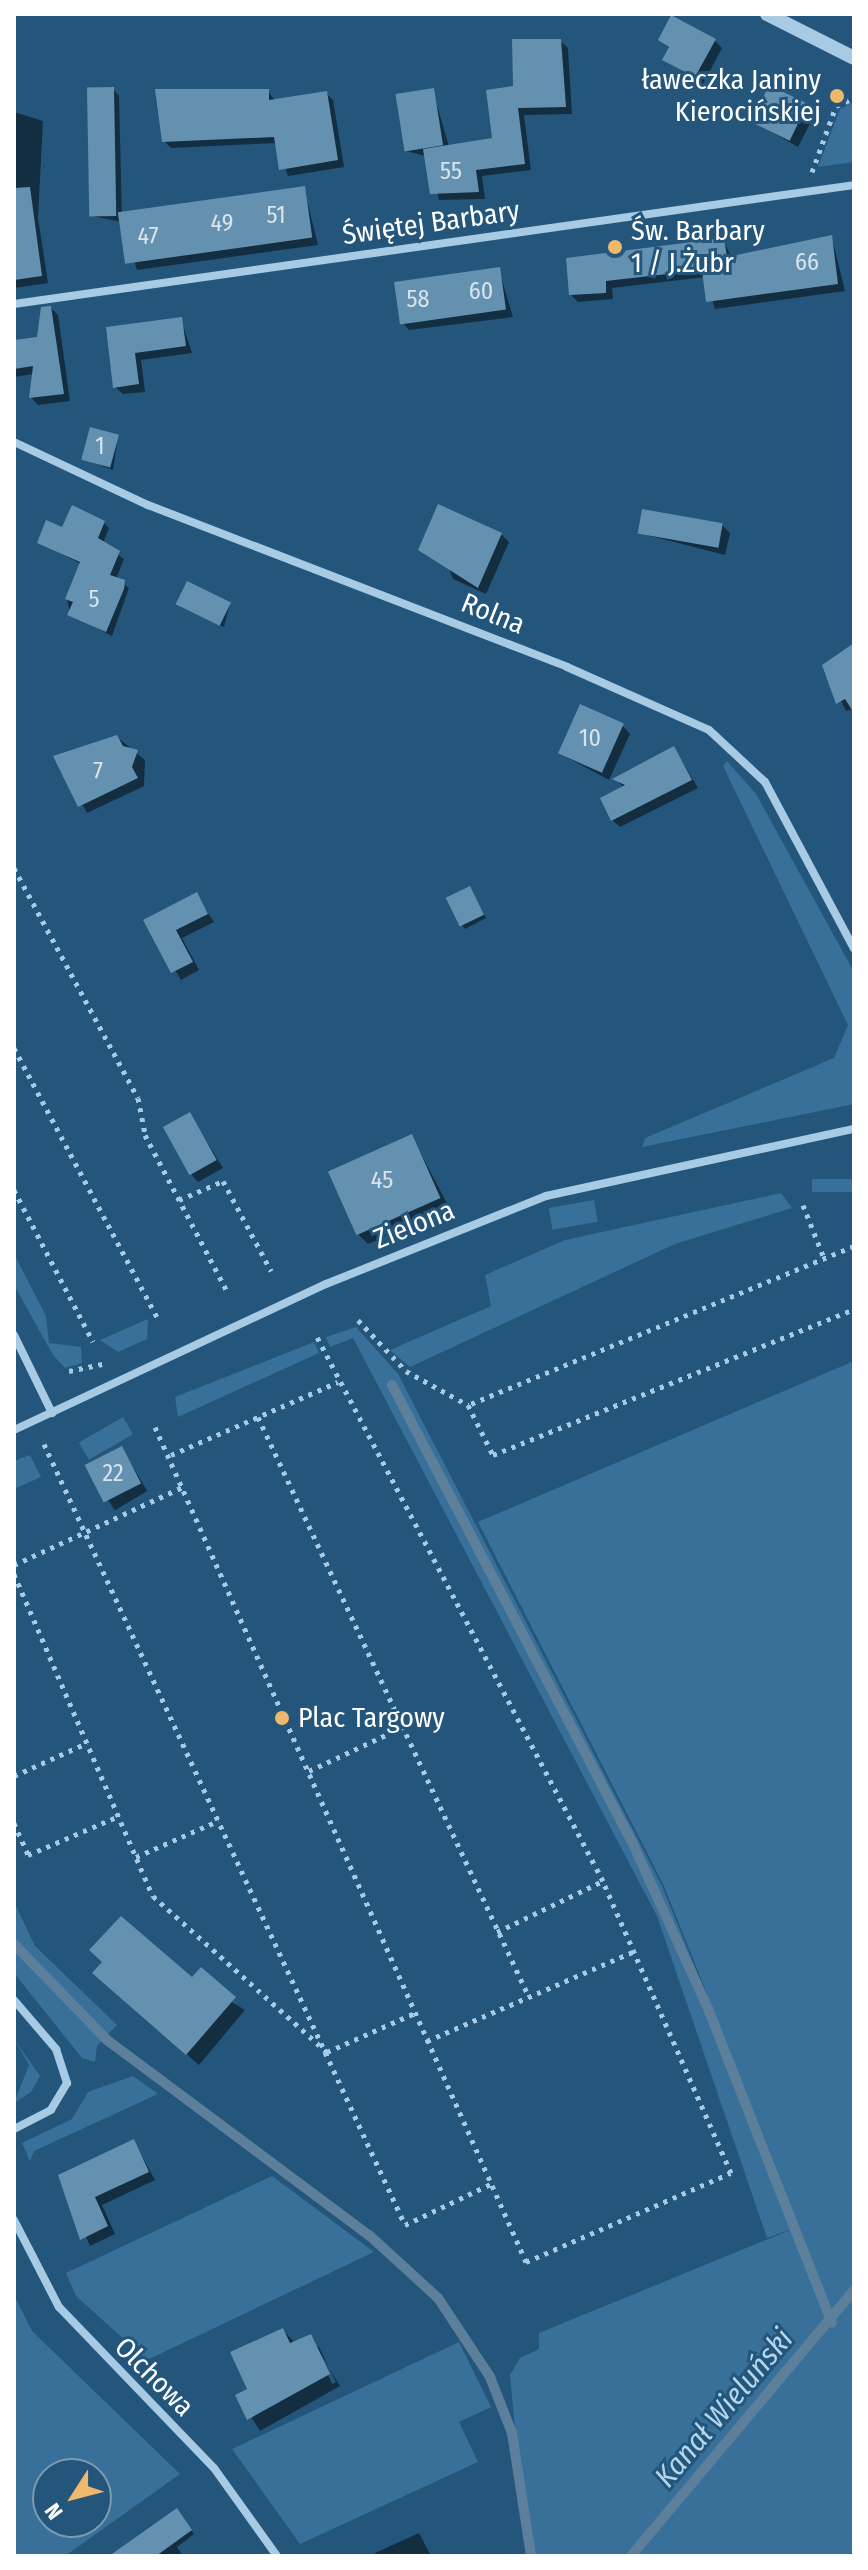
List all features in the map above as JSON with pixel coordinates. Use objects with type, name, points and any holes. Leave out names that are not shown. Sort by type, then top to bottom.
[{"type":"street","points":[[767,14],[854,58]]},
{"type":"street","name":"Świętej Barbary","points":[[14,304],[854,185]]},
{"type":"street","name":"Rolna","points":[[14,442],[148,505],[567,667],[709,730],[765,782],[854,949]]},
{"type":"street","name":"Zielona","points":[[14,1430],[326,1284],[546,1196],[854,1129]]},
{"type":"street","points":[[14,1335],[52,1413]]},
{"type":"street","points":[[14,2000],[56,2049],[67,2083],[51,2110],[14,2129]]},
{"type":"street","name":"Olchowa","points":[[14,2220],[59,2307],[214,2468],[277,2556]]},
{"type":"path","points":[[812,172],[836,106],[854,98]]},
{"type":"path","points":[[14,868],[138,1098],[145,1135],[227,1291]]},
{"type":"path","points":[[14,1048],[157,1317]]},
{"type":"path","points":[[179,1200],[223,1181],[271,1271]]},
{"type":"path","points":[[14,1190],[93,1342]]},
{"type":"path","points":[[803,1205],[824,1258]]},
{"type":"path","points":[[468,1405],[854,1246]]},
{"type":"path","points":[[358,1320],[406,1371],[468,1405],[493,1455],[854,1309]]},
{"type":"path","points":[[155,1427],[185,1486],[526,2262],[731,2173],[637,1950],[603,1881],[316,1335]]},
{"type":"path","points":[[171,1455],[338,1382]]},
{"type":"path","points":[[258,1417],[405,1726],[528,1995]]},
{"type":"path","points":[[44,1444],[89,1533],[405,2225],[491,2184]]},
{"type":"path","points":[[14,1565],[89,1533],[185,1486]]},
{"type":"path","points":[[14,1574],[153,1896],[327,2052]]},
{"type":"path","points":[[309,1771],[405,1726]]},
{"type":"path","points":[[14,1776],[87,1743]]},
{"type":"path","points":[[14,1823],[28,1855],[119,1816]]},
{"type":"path","points":[[136,1857],[218,1821]]},
{"type":"path","points":[[497,1932],[603,1881]]},
{"type":"path","points":[[427,2041],[637,1950]]},
{"type":"path","points":[[327,2052],[415,2013]]},
{"type":"shaded area","points":[[854,102],[854,162],[818,167],[840,109]]},
{"type":"shaded area","points":[[727,761],[756,794],[854,972],[854,1104],[642,1147],[645,1138],[834,1058],[848,1025],[723,766]]},
{"type":"shaded area","points":[[812,1179],[854,1179],[854,1192],[812,1192]]},
{"type":"shaded area","points":[[781,1193],[792,1208],[675,1244],[410,1367],[390,1350],[491,1306],[485,1275],[565,1240]]},
{"type":"shaded area","points":[[594,1200],[598,1222],[553,1230],[549,1208]]},
{"type":"shaded area","points":[[14,1254],[46,1316],[49,1343],[81,1347],[82,1363],[65,1368],[53,1355],[14,1285]]},
{"type":"shaded area","points":[[148,1319],[147,1339],[118,1352],[100,1340]]},
{"type":"shaded area","points":[[356,1327],[398,1374],[662,1886],[790,2202],[664,1886],[478,1522],[854,1361],[854,2556],[527,2556],[510,2375],[520,2358],[539,2349],[539,2333],[800,2226],[767,2238],[657,1916],[353,1338],[330,1347],[326,1337]]},
{"type":"shaded area","points":[[314,1342],[319,1353],[178,1417],[175,1397]]},
{"type":"shaded area","points":[[123,1417],[133,1434],[89,1460],[79,1442]]},
{"type":"shaded area","points":[[30,1455],[41,1477],[14,1489],[14,1461]]},
{"type":"shaded area","points":[[14,1902],[35,1946],[117,2025],[97,2046],[95,2062],[82,2058],[14,1973]]},
{"type":"shaded area","points":[[14,2039],[40,2076],[31,2092],[14,2103],[29,2065]]},
{"type":"shaded area","points":[[133,2076],[158,2094],[34,2151],[30,2161],[22,2143],[72,2119],[88,2092]]},
{"type":"shaded area","points":[[272,2176],[374,2252],[147,2360],[76,2296],[66,2273]]},
{"type":"shaded area","points":[[14,2295],[32,2331],[180,2474],[112,2522],[112,2458],[32,2458],[32,2538],[90,2538],[65,2556],[14,2556]]},
{"type":"shaded area","points":[[459,2342],[491,2407],[459,2422],[478,2462],[300,2544],[232,2449]]},
{"type":"building","points":[[671,15],[716,39],[695,77],[662,60],[669,47],[658,40]]},
{"type":"building","points":[[512,39],[561,39],[566,107],[518,108],[525,164],[476,170],[479,192],[430,194],[423,149],[492,138],[486,90],[513,86]]},
{"type":"building","points":[[769,85],[808,104],[790,141],[751,122]]},
{"type":"building","points":[[87,87],[114,87],[116,216],[89,216]]},
{"type":"building","points":[[434,88],[443,145],[405,151],[395,94]]},
{"type":"building","points":[[155,89],[269,89],[269,100],[327,91],[338,160],[279,170],[274,137],[162,142]]},
{"type":"building","points":[[305,186],[312,237],[125,264],[118,212]]},
{"type":"building","points":[[30,187],[42,276],[14,280],[14,188]]},
{"type":"building","points":[[832,235],[838,284],[706,302],[702,270],[606,281],[606,293],[569,295],[566,258],[724,238],[727,257]]},
{"type":"building","points":[[500,267],[506,310],[400,324],[394,282]]},
{"type":"building","points":[[51,306],[64,394],[29,398],[33,366],[14,369],[14,340],[37,337],[41,307]]},
{"type":"building","points":[[182,317],[186,346],[135,353],[139,384],[113,388],[106,327]]},
{"type":"building","points":[[90,427],[119,435],[110,468],[81,460]]},
{"type":"building","points":[[438,504],[502,533],[478,588],[418,550]]},
{"type":"building","points":[[72,505],[105,521],[98,538],[120,551],[110,575],[125,580],[124,589],[106,632],[67,615],[73,602],[65,599],[80,562],[37,543],[46,520],[62,527]]},
{"type":"building","points":[[642,509],[723,523],[718,548],[638,534]]},
{"type":"building","points":[[187,581],[231,602],[220,626],[176,604]]},
{"type":"building","points":[[854,643],[854,713],[845,699],[836,704],[822,665]]},
{"type":"building","points":[[580,704],[624,724],[602,773],[558,753]]},
{"type":"building","points":[[117,735],[123,746],[138,750],[132,767],[138,778],[78,807],[53,756]]},
{"type":"building","points":[[674,746],[692,780],[611,821],[600,798],[625,785],[612,779]]},
{"type":"building","points":[[470,886],[484,915],[460,927],[446,898]]},
{"type":"building","points":[[197,892],[208,914],[176,930],[193,962],[171,973],[143,920]]},
{"type":"building","points":[[190,1112],[217,1160],[190,1175],[163,1127]]},
{"type":"building","points":[[412,1134],[440,1198],[356,1235],[328,1171]]},
{"type":"building","points":[[122,1446],[141,1483],[104,1502],[85,1465]]},
{"type":"building","points":[[121,1916],[192,1977],[201,1967],[236,1997],[186,2055],[92,1973],[102,1962],[89,1950]]},
{"type":"building","points":[[134,2139],[149,2172],[95,2197],[108,2226],[80,2240],[58,2175]]},
{"type":"building","points":[[283,2328],[290,2343],[311,2334],[330,2374],[247,2420],[235,2395],[247,2389],[230,2352]]},
{"type":"building","points":[[177,2508],[192,2530],[156,2556],[109,2556]]},
{"type":"waterway","points":[[392,1385],[633,1844],[709,2011],[832,2323]]},
{"type":"waterway","points":[[14,1944],[107,2040],[369,2235],[438,2298],[490,2377],[512,2433],[531,2556]]},
{"type":"waterway","name":"Kanał Wieluński","points":[[631,2556],[854,2290]]},
{"type":"place","name":"ławeczka Janiny Kierocińskiej","points":[[837,96]]},
{"type":"place","name":"Św. Barbary 1 / J.Żubr","points":[[615,247]]},
{"type":"place","name":"Plac Targowy","points":[[282,1718]]}]
